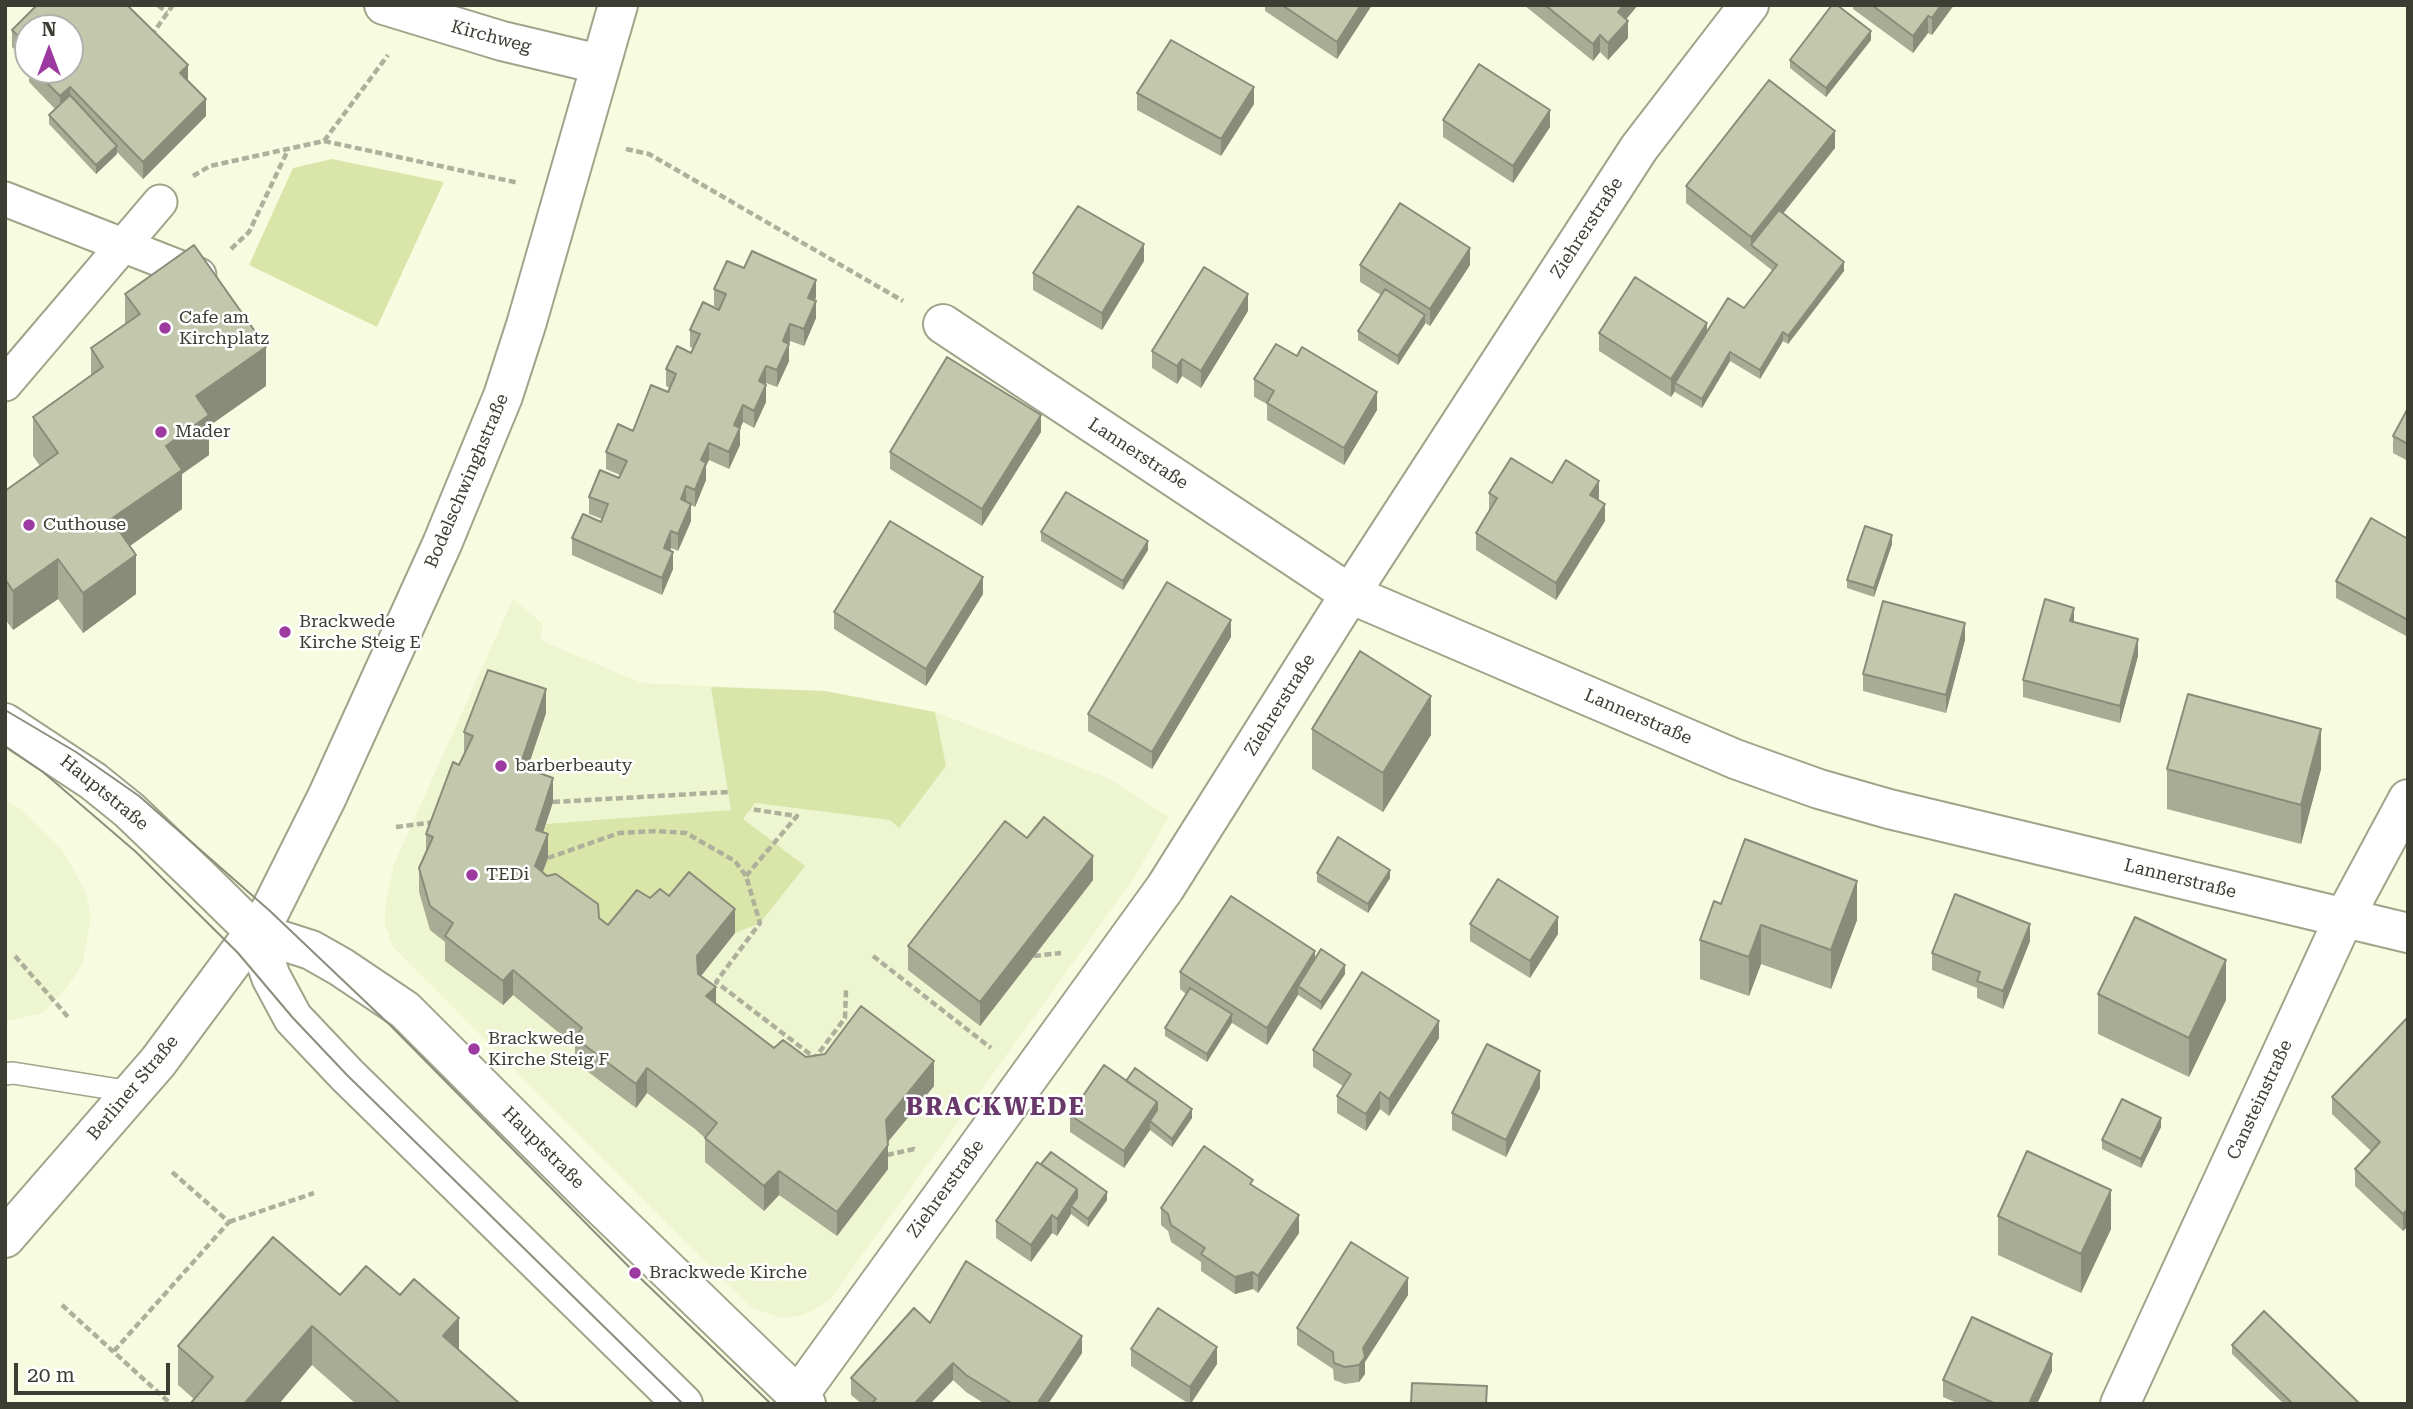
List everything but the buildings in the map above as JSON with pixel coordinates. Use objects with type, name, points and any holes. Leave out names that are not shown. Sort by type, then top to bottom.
[{"type":"street","name":"Bodelschwinghstraße","points":[[255,932],[270,911],[327,797],[474,470],[503,396],[618,5]]},
{"type":"street","name":"Ziehrerstraße","points":[[802,1400],[1165,888],[1350,594],[1639,148],[1749,5]]},
{"type":"street","name":"Kirchweg","points":[[400,11],[502,41],[599,64]]},
{"type":"street","points":[[5,199],[199,275]]},
{"type":"street","points":[[5,384],[160,202]]},
{"type":"street","name":"Lannerstraße","points":[[943,324],[1350,594],[1735,759],[1819,789],[1903,812],[2408,933]]},
{"type":"street","name":"Hauptstraße","points":[[5,723],[68,763],[129,810],[255,932],[311,950],[405,1010],[592,1197],[802,1400]]},
{"type":"street","name":"Cansteinstraße","points":[[2120,1404],[2344,918],[2408,799]]},
{"type":"street","name":"Hauptstraße","points":[[255,932],[271,977],[293,1018],[683,1404]]},
{"type":"street","name":"Berliner Straße","points":[[5,1238],[158,1062],[255,932]]},
{"type":"lane","points":[[5,1074],[13,1073],[132,1092]]},
{"type":"path","points":[[158,5],[167,13]]},
{"type":"path","points":[[146,41],[173,5]]},
{"type":"path","points":[[324,141],[400,11]]},
{"type":"path","points":[[578,138],[649,154],[943,324]]},
{"type":"path","points":[[160,202],[184,181],[210,166],[324,141],[563,192]]},
{"type":"path","points":[[249,232],[288,151]]},
{"type":"path","points":[[553,802],[728,792]]},
{"type":"path","points":[[746,876],[797,816],[750,809]]},
{"type":"path","points":[[396,827],[439,822]]},
{"type":"path","points":[[548,858],[618,833],[657,831],[686,833],[735,861],[746,876],[760,923],[716,982],[707,986]]},
{"type":"path","points":[[15,956],[68,1017]]},
{"type":"path","points":[[873,957],[1000,1055]]},
{"type":"path","points":[[716,982],[815,1058]]},
{"type":"path","points":[[816,1069],[815,1058],[845,1018],[846,990]]},
{"type":"path","points":[[172,1172],[229,1222]]},
{"type":"path","points":[[114,1352],[229,1222],[314,1194]]},
{"type":"path","points":[[62,1305],[171,1404]]},
{"type":"shaded area","points":[[513,599],[543,624],[540,640],[642,683],[825,691],[935,712],[1108,778],[1169,817],[1132,881],[829,1301],[802,1316],[780,1318],[750,1307],[392,946],[385,924],[386,899],[394,864]]},
{"type":"shaded area","points":[[5,799],[21,810],[63,851],[86,892],[91,917],[83,963],[68,986],[43,1013],[5,1021]]},
{"type":"green space","points":[[332,159],[444,182],[377,327],[249,265],[293,168]]},
{"type":"green space","points":[[711,687],[825,691],[935,712],[946,766],[899,828],[890,820],[755,803],[743,819],[805,866],[760,923],[735,933],[689,897],[608,950],[535,891],[536,854],[546,824],[731,810]]},
{"type":"tram line","points":[[5,710],[76,752],[139,796],[270,911],[391,1026],[635,1273],[771,1404]]},
{"type":"tram line","points":[[5,746],[43,772],[136,852],[238,953],[293,1018],[347,1075],[683,1404]]},
{"type":"place","name":"Cafe am Kirchplatz","points":[[165,328]]},
{"type":"place","name":"Mader","points":[[161,432]]},
{"type":"place","name":"Cuthouse","points":[[29,525]]},
{"type":"place","name":"Brackwede Kirche Steig E","points":[[285,632]]},
{"type":"place","name":"barberbeauty","points":[[501,766]]},
{"type":"place","name":"TEDi","points":[[472,875]]},
{"type":"place","name":"Brackwede Kirche Steig F","points":[[474,1049]]},
{"type":"place","name":"Brackwede Kirche","points":[[635,1273]]},
{"type":"district","name":"BRACKWEDE","points":[[996,1108]]}]
